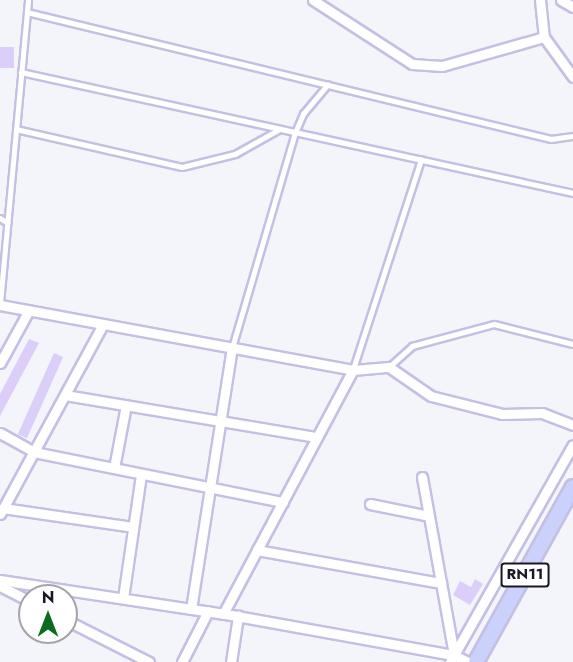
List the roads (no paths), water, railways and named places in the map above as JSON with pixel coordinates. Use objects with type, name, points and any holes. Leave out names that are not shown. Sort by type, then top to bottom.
[{"type":"main road","name":"RN11","points":[[476,662],[571,495]]},
{"type":"street","points":[[313,0],[412,64],[442,66],[544,36]]},
{"type":"street","points":[[540,0],[544,36],[573,77]]},
{"type":"street","points":[[561,0],[573,7]]},
{"type":"street","points":[[0,304],[353,370],[388,367],[431,396],[502,414],[542,413],[573,425]]},
{"type":"street","points":[[0,363],[29,310]]},
{"type":"street","points":[[103,324],[2,511],[133,527]]},
{"type":"street","points":[[191,609],[232,348]]},
{"type":"street","points":[[223,614],[353,370]]},
{"type":"street","points":[[65,394],[317,437]]},
{"type":"street","points":[[114,468],[126,405]]},
{"type":"street","points":[[0,434],[34,452],[283,502]]},
{"type":"street","points":[[452,658],[573,445]]},
{"type":"street","points":[[123,598],[141,474]]},
{"type":"street","points":[[422,477],[452,658]]},
{"type":"street","points":[[370,504],[429,516]]},
{"type":"street","points":[[257,550],[441,583]]},
{"type":"street","points":[[0,580],[238,616],[468,662]]},
{"type":"street","points":[[0,586],[18,595]]},
{"type":"street","points":[[182,662],[208,611]]},
{"type":"street","points":[[231,662],[238,616]]},
{"type":"street","points":[[78,626],[148,662]]},
{"type":"lane","points":[[0,304],[28,0]]},
{"type":"lane","points":[[27,12],[551,139],[573,136]]},
{"type":"lane","points":[[21,72],[573,193]]},
{"type":"lane","points":[[232,348],[295,133],[303,114],[327,85]]},
{"type":"lane","points":[[16,129],[182,167],[235,154],[280,129]]},
{"type":"lane","points":[[353,370],[421,160]]},
{"type":"lane","points":[[0,218],[8,223]]},
{"type":"lane","points":[[388,367],[411,346],[494,324],[573,344]]}]
